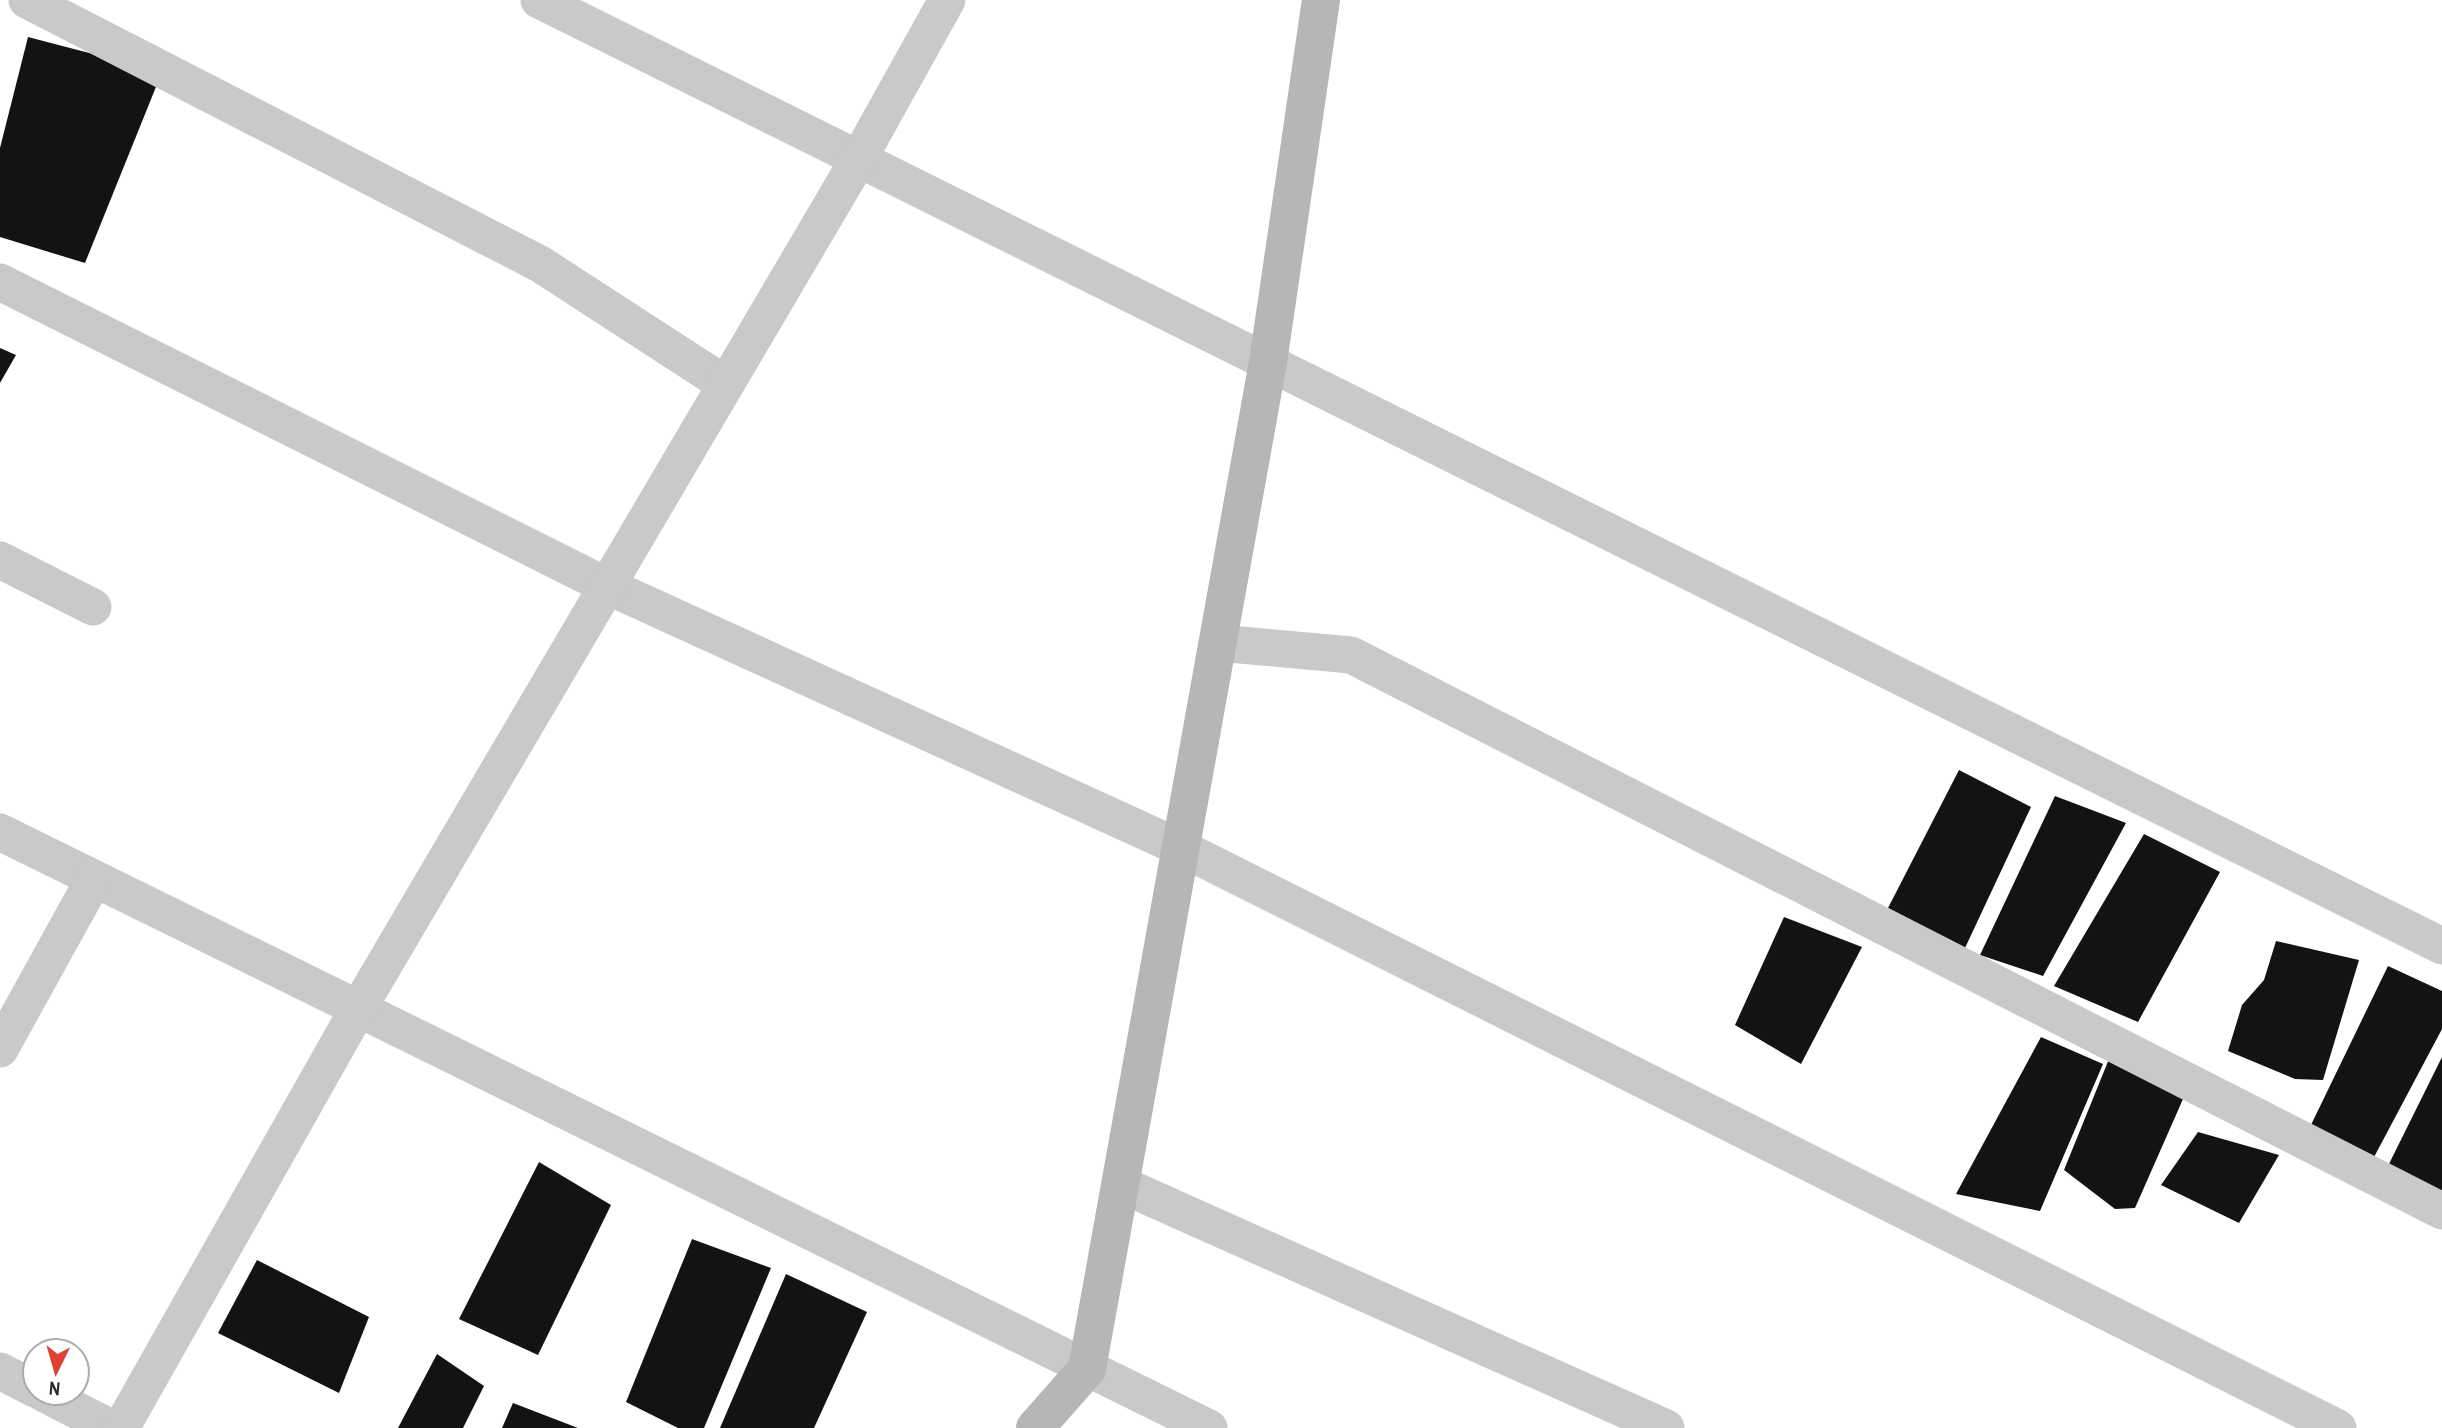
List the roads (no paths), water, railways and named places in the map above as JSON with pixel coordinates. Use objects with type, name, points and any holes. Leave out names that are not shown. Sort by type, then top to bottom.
[{"type":"main road","points":[[1035,1428],[1087,1369],[1268,362],[1321,0]]},
{"type":"street","points":[[27,0],[540,264],[725,384]]},
{"type":"street","points":[[539,0],[2442,946]]},
{"type":"street","points":[[121,1428],[358,1009],[858,160],[947,0]]},
{"type":"street","points":[[0,282],[607,586],[1181,848],[2338,1428]]},
{"type":"street","points":[[0,560],[93,607]]},
{"type":"street","points":[[1217,643],[1351,655],[2442,1210]]},
{"type":"street","points":[[0,832],[1209,1428]]},
{"type":"street","points":[[0,1049],[94,878]]},
{"type":"street","points":[[1120,1184],[1666,1428]]},
{"type":"street","points":[[0,1371],[21,1382]]},
{"type":"street","points":[[70,1407],[111,1428]]}]
